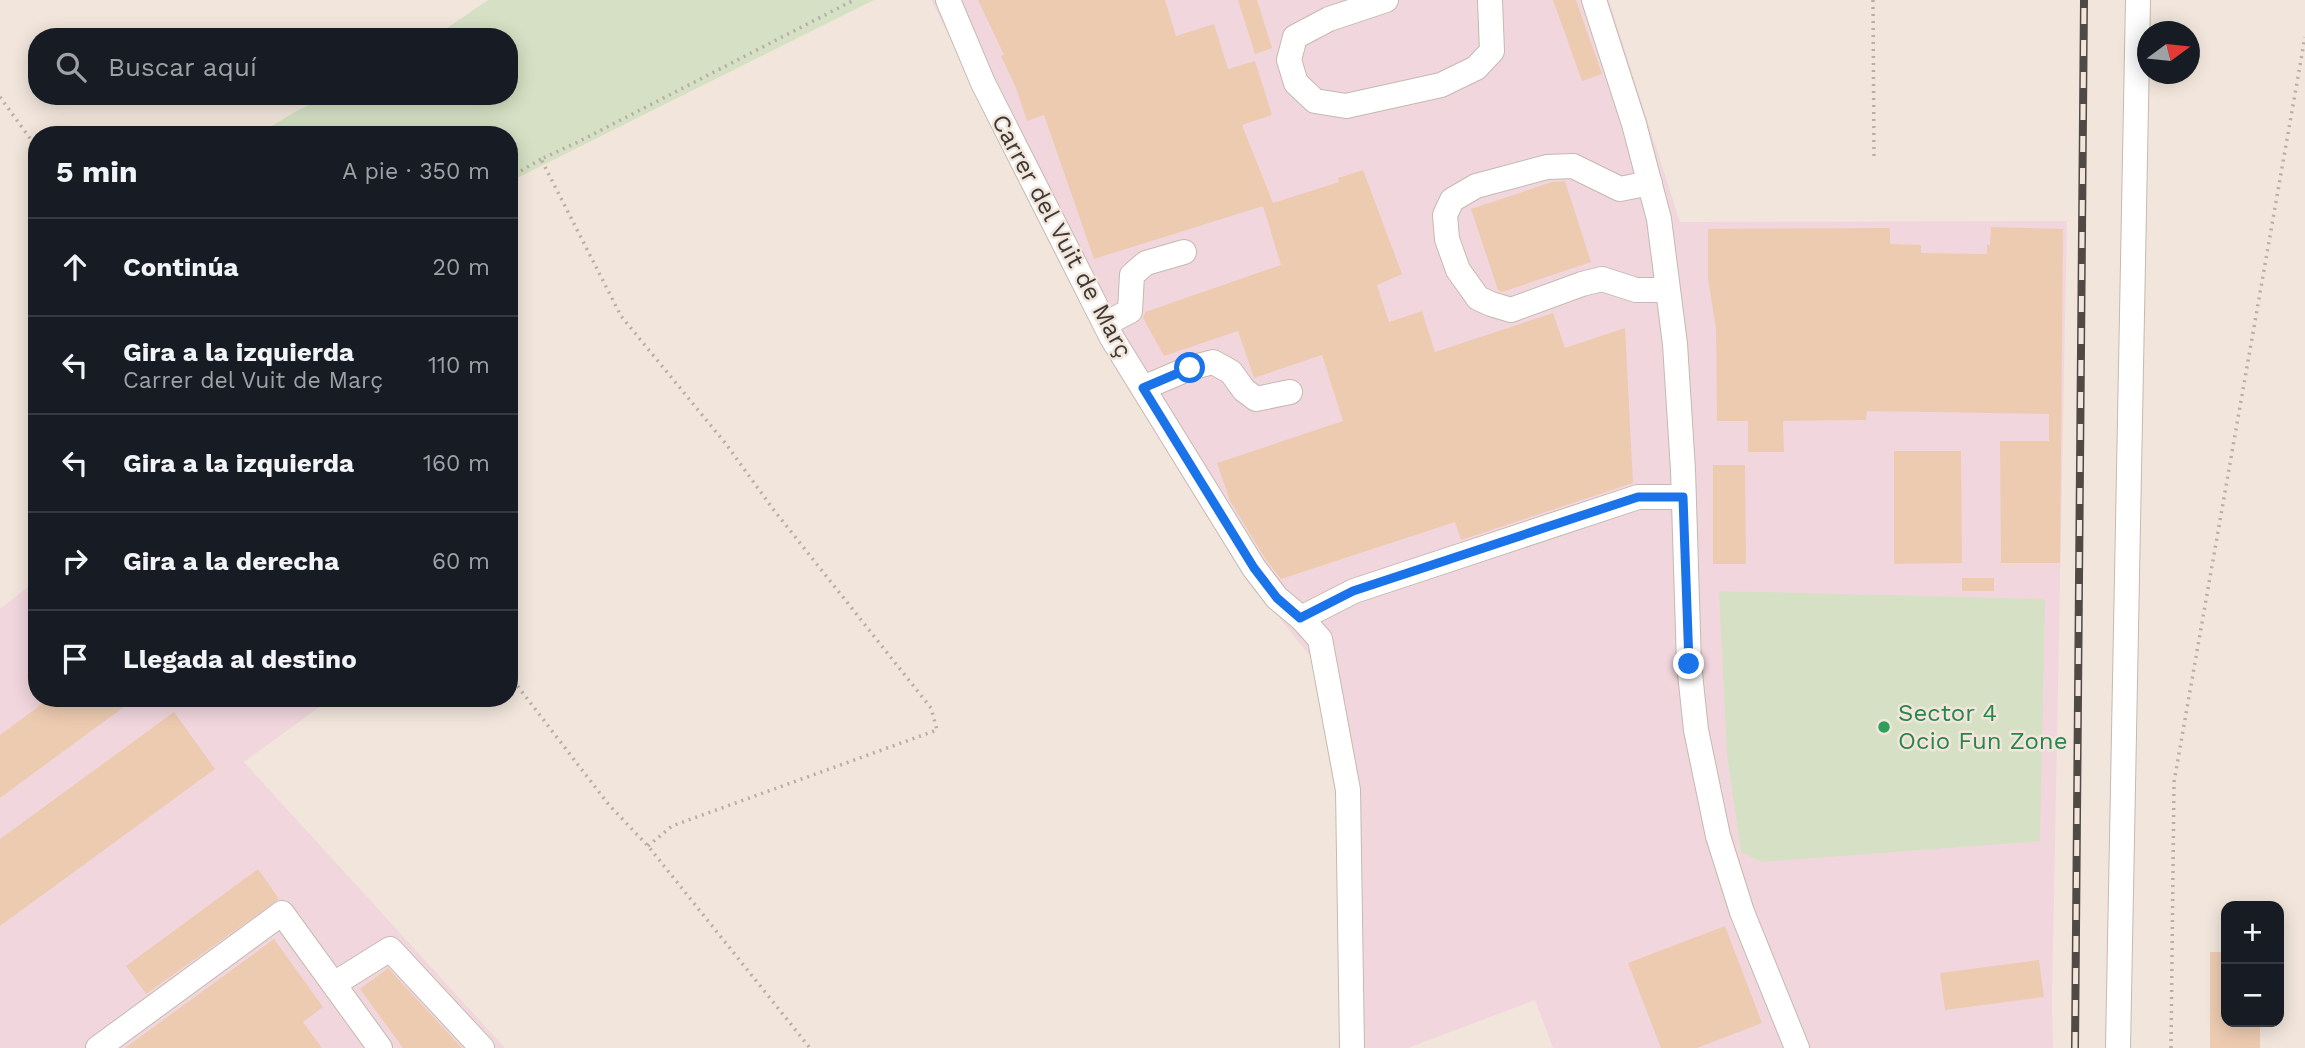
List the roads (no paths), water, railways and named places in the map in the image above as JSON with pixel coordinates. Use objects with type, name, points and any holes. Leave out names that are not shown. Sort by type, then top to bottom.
[{"type":"street","name":"Carrer del Vuit de Març","points":[[948,0],[983,83],[1105,324],[1254,568],[1277,598],[1320,639],[1348,790],[1352,1048]]},
{"type":"street","points":[[1386,0],[1329,19],[1295,37],[1289,60],[1296,83],[1315,101],[1346,106],[1391,98],[1441,85],[1476,68],[1492,51],[1490,0]]},
{"type":"street","points":[[1594,0],[1634,124],[1659,219],[1676,358],[1689,664],[1696,730],[1718,836],[1742,912],[1797,1048]]},
{"type":"street","points":[[2118,1048],[2138,0]]},
{"type":"street","points":[[1650,183],[1620,189],[1573,166],[1547,167],[1488,182],[1452,200],[1445,215],[1447,239],[1458,270],[1478,298],[1511,310],[1602,279],[1636,290],[1668,290]]},
{"type":"street","points":[[1105,324],[1130,311],[1132,275],[1146,262],[1184,252]]},
{"type":"street","points":[[1143,388],[1190,368],[1213,362],[1231,372],[1244,390],[1256,399],[1290,392]]},
{"type":"street","points":[[1300,618],[1353,591],[1638,497],[1683,497]]},
{"type":"street","points":[[98,1048],[282,913],[334,984],[370,1045]]},
{"type":"street","points":[[334,984],[390,948],[482,1048]]},
{"type":"railway","points":[[2075,1048],[2084,0]]},
{"type":"place","name":"Sector 4 Ocio Fun Zone","points":[[1884,727]]}]
